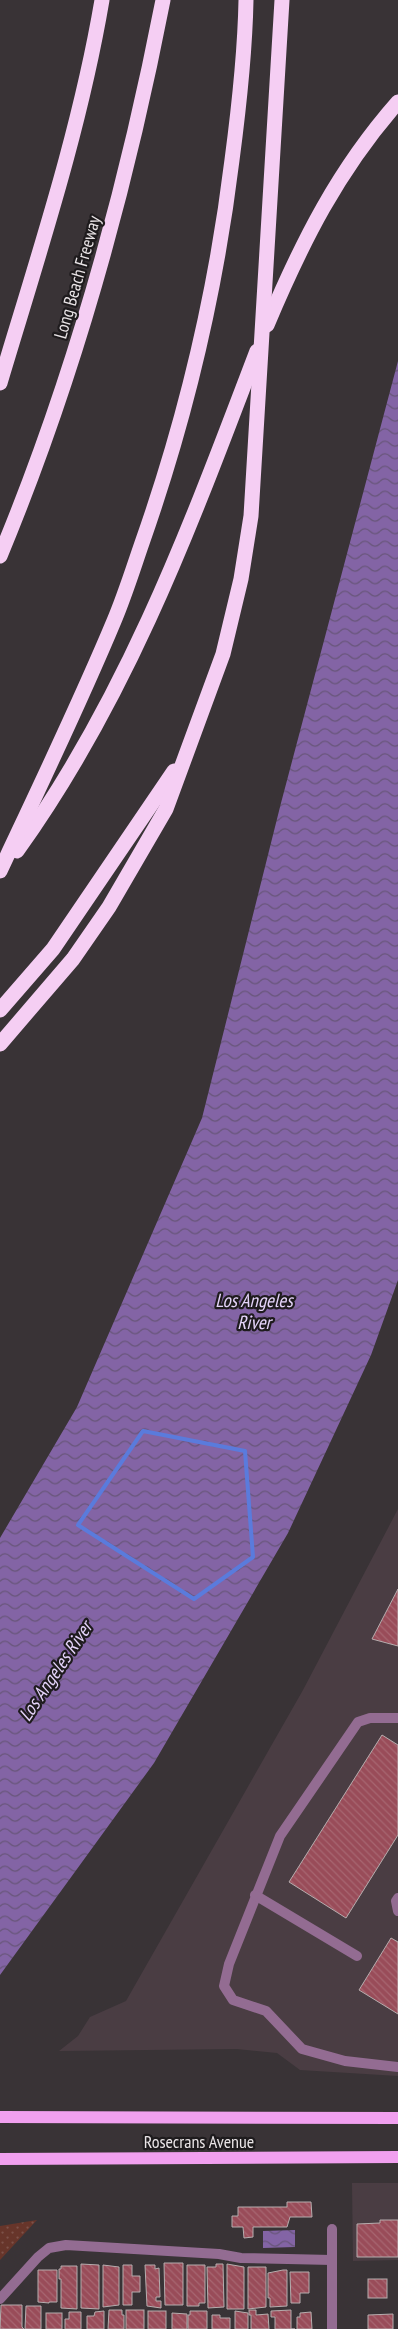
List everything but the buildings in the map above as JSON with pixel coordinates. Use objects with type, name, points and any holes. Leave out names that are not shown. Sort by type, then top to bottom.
[{"type":"highway","points":[[0,383],[59,186],[91,65],[102,0]]},
{"type":"highway","name":"Long Beach Freeway","points":[[0,556],[19,511],[65,380],[108,242],[130,154],[163,0]]},
{"type":"highway","points":[[0,871],[71,720],[115,619],[160,491],[194,375],[211,302],[226,208],[238,113],[246,0]]},
{"type":"highway","points":[[0,1044],[73,958],[109,907],[166,809],[223,654],[241,579],[251,516],[282,0]]},
{"type":"highway","points":[[0,875],[43,815],[93,732],[124,674],[160,597],[263,335],[291,269],[325,200],[354,156],[398,102]]},
{"type":"highway","points":[[0,1010],[53,948],[186,753]]},
{"type":"main road","name":"Rosecrans Avenue","points":[[0,2117],[398,2118]]},
{"type":"main road","name":"Rosecrans Avenue","points":[[0,2159],[398,2157]]},
{"type":"street","points":[[398,1718],[370,1718],[358,1722],[280,1836],[229,1964],[224,1986],[233,2000],[266,2011],[302,2049],[345,2061],[398,2067]]},
{"type":"street","points":[[255,1895],[358,1956]]},
{"type":"street","points":[[398,1898],[396,1901],[398,1911]]},
{"type":"street","points":[[332,2229],[332,2329]]},
{"type":"street","points":[[0,2299],[38,2257],[49,2248],[66,2245],[218,2254],[241,2258],[332,2260]]},
{"type":"highlighted area","points":[[143,1431],[245,1451],[253,1557],[194,1599],[78,1525]]},
{"type":"shaded area","points":[[398,1509],[398,2076],[300,2070],[277,2053],[237,2049],[59,2051],[78,2036],[90,2017],[126,2001],[303,1690]]},
{"type":"shaded area","points":[[352,2183],[398,2183],[398,2260],[353,2261]]},
{"type":"shaded area","points":[[37,2220],[0,2260],[0,2226]]},
{"type":"water","name":"Los Angeles River","points":[[398,361],[398,1280],[371,1355],[288,1533],[154,1763],[0,1975],[0,1538],[77,1407],[202,1118],[281,803]]},
{"type":"water","points":[[295,2230],[295,2247],[263,2248],[263,2231]]}]
